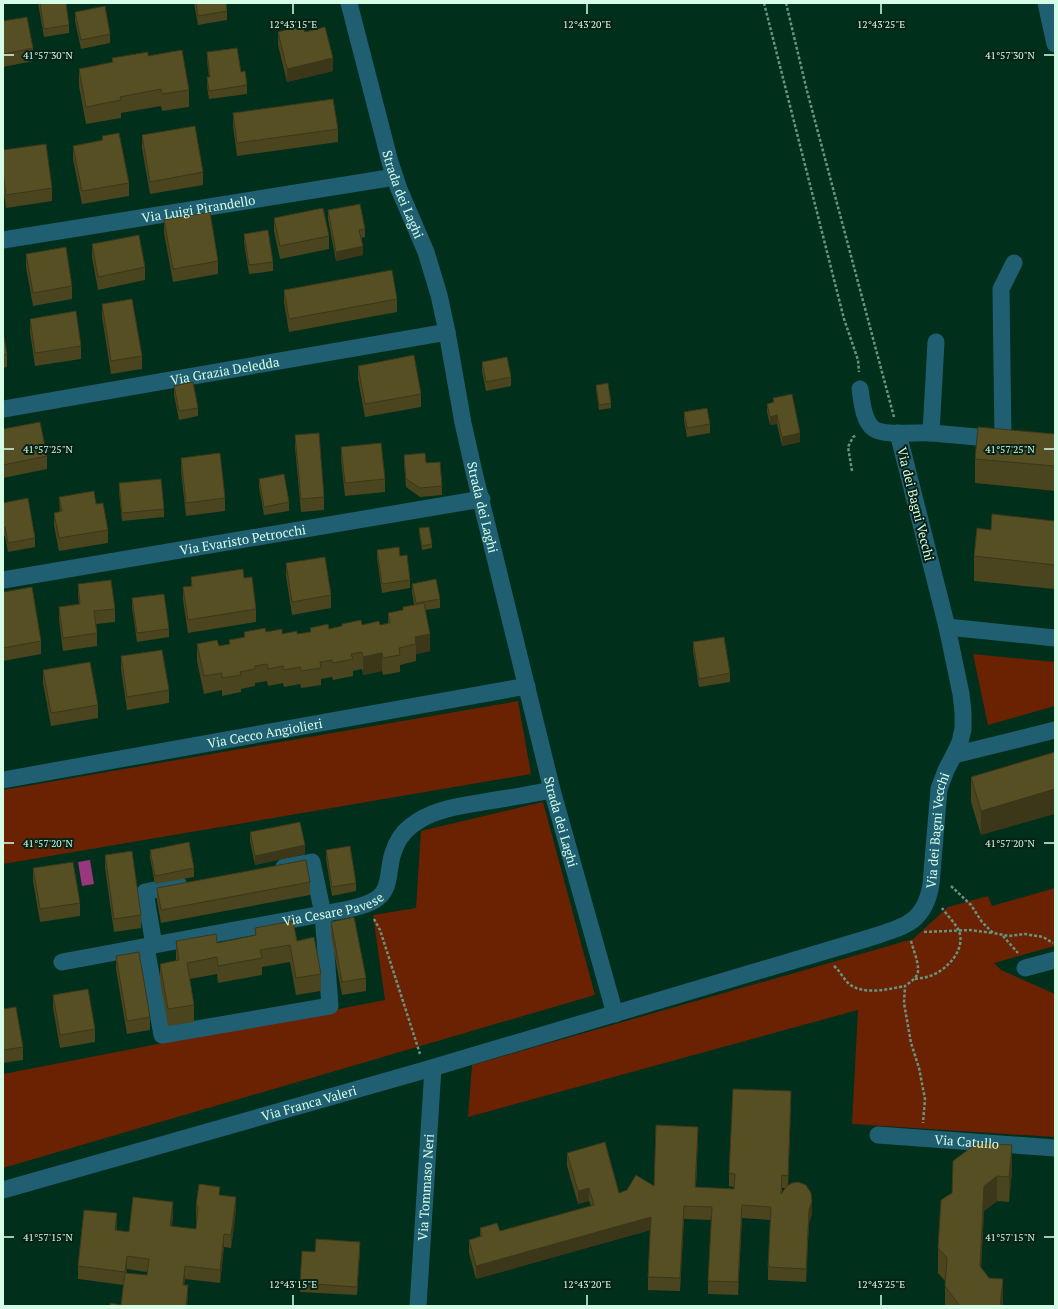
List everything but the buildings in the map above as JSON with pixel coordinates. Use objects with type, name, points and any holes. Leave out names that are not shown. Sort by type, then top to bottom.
[{"type":"street","name":"Strada dei Laghi","points":[[349,3],[386,148],[395,177],[432,269],[439,295],[463,423],[552,790],[615,1014]]},
{"type":"street","points":[[1046,3],[1055,44]]},
{"type":"street","name":"Via Luigi Pirandello","points":[[3,240],[395,177]]},
{"type":"street","points":[[860,389],[866,417],[874,429],[885,432],[931,433],[1011,440],[1001,289],[1014,263]]},
{"type":"street","name":"Via Grazia Deledda","points":[[3,409],[447,332]]},
{"type":"street","points":[[931,433],[936,342]]},
{"type":"street","name":"Via dei Bagni Vecchi","points":[[615,1014],[869,938],[907,925],[922,911],[929,899],[939,789],[946,770],[960,742],[963,729],[963,712],[961,694],[947,627],[898,433]]},
{"type":"street","name":"Via Evaristo Petrocchi","points":[[3,580],[482,499]]},
{"type":"street","points":[[947,627],[1055,638]]},
{"type":"street","name":"Via Cecco Angiolieri","points":[[3,780],[527,686]]},
{"type":"street","points":[[954,755],[1055,730]]},
{"type":"street","name":"Via Cesare Pavese","points":[[62,962],[323,914],[367,904],[375,900],[385,890],[388,883],[392,854],[395,846],[404,832],[414,823],[429,815],[451,808],[552,790]]},
{"type":"street","points":[[198,882],[145,892],[150,946],[162,1035],[330,1006],[323,914],[312,862],[266,870]]},
{"type":"street","points":[[1025,968],[1055,960]]},
{"type":"street","name":"Via Franca Valeri","points":[[3,1190],[429,1069],[615,1014]]},
{"type":"street","name":"Via Tommaso Neri","points":[[418,1306],[429,1069]]},
{"type":"street","name":"Via Catullo","points":[[878,1135],[1055,1148]]},
{"type":"path","points":[[764,3],[844,319],[858,360],[860,389]]},
{"type":"path","points":[[786,3],[807,91],[898,433]]},
{"type":"path","points":[[852,470],[848,447],[853,437],[874,429]]},
{"type":"path","points":[[951,886],[971,905],[982,922],[993,933]]},
{"type":"path","points":[[914,979],[930,976],[943,970],[953,960],[960,943],[959,930],[930,893]]},
{"type":"path","points":[[367,904],[380,930],[429,1069]]},
{"type":"path","points":[[907,925],[922,932],[970,930],[993,933],[1002,936],[1025,934],[1043,937],[1055,944]]},
{"type":"path","points":[[818,953],[836,967],[848,984],[862,990],[877,991],[905,986],[914,979],[918,973],[917,963],[907,925]]},
{"type":"path","points":[[1002,936],[1019,955],[1025,968]]},
{"type":"path","points":[[905,986],[904,1002],[911,1043],[919,1068],[925,1099],[921,1138]]},
{"type":"shaded area","points":[[973,654],[1055,662],[1055,706],[988,725]]},
{"type":"shaded area","points":[[518,701],[531,774],[3,864],[3,790]]},
{"type":"shaded area","points":[[543,802],[595,995],[3,1168],[3,1074],[385,1000],[373,915],[416,908],[421,831]]},
{"type":"shaded area","points":[[90,860],[94,884],[82,886],[78,862]]},
{"type":"shaded area","points":[[1055,888],[1055,946],[994,963],[1001,970],[1055,994],[1055,1137],[852,1124],[858,1010],[468,1117],[472,1065],[913,939],[948,907],[988,896],[992,906]]}]
